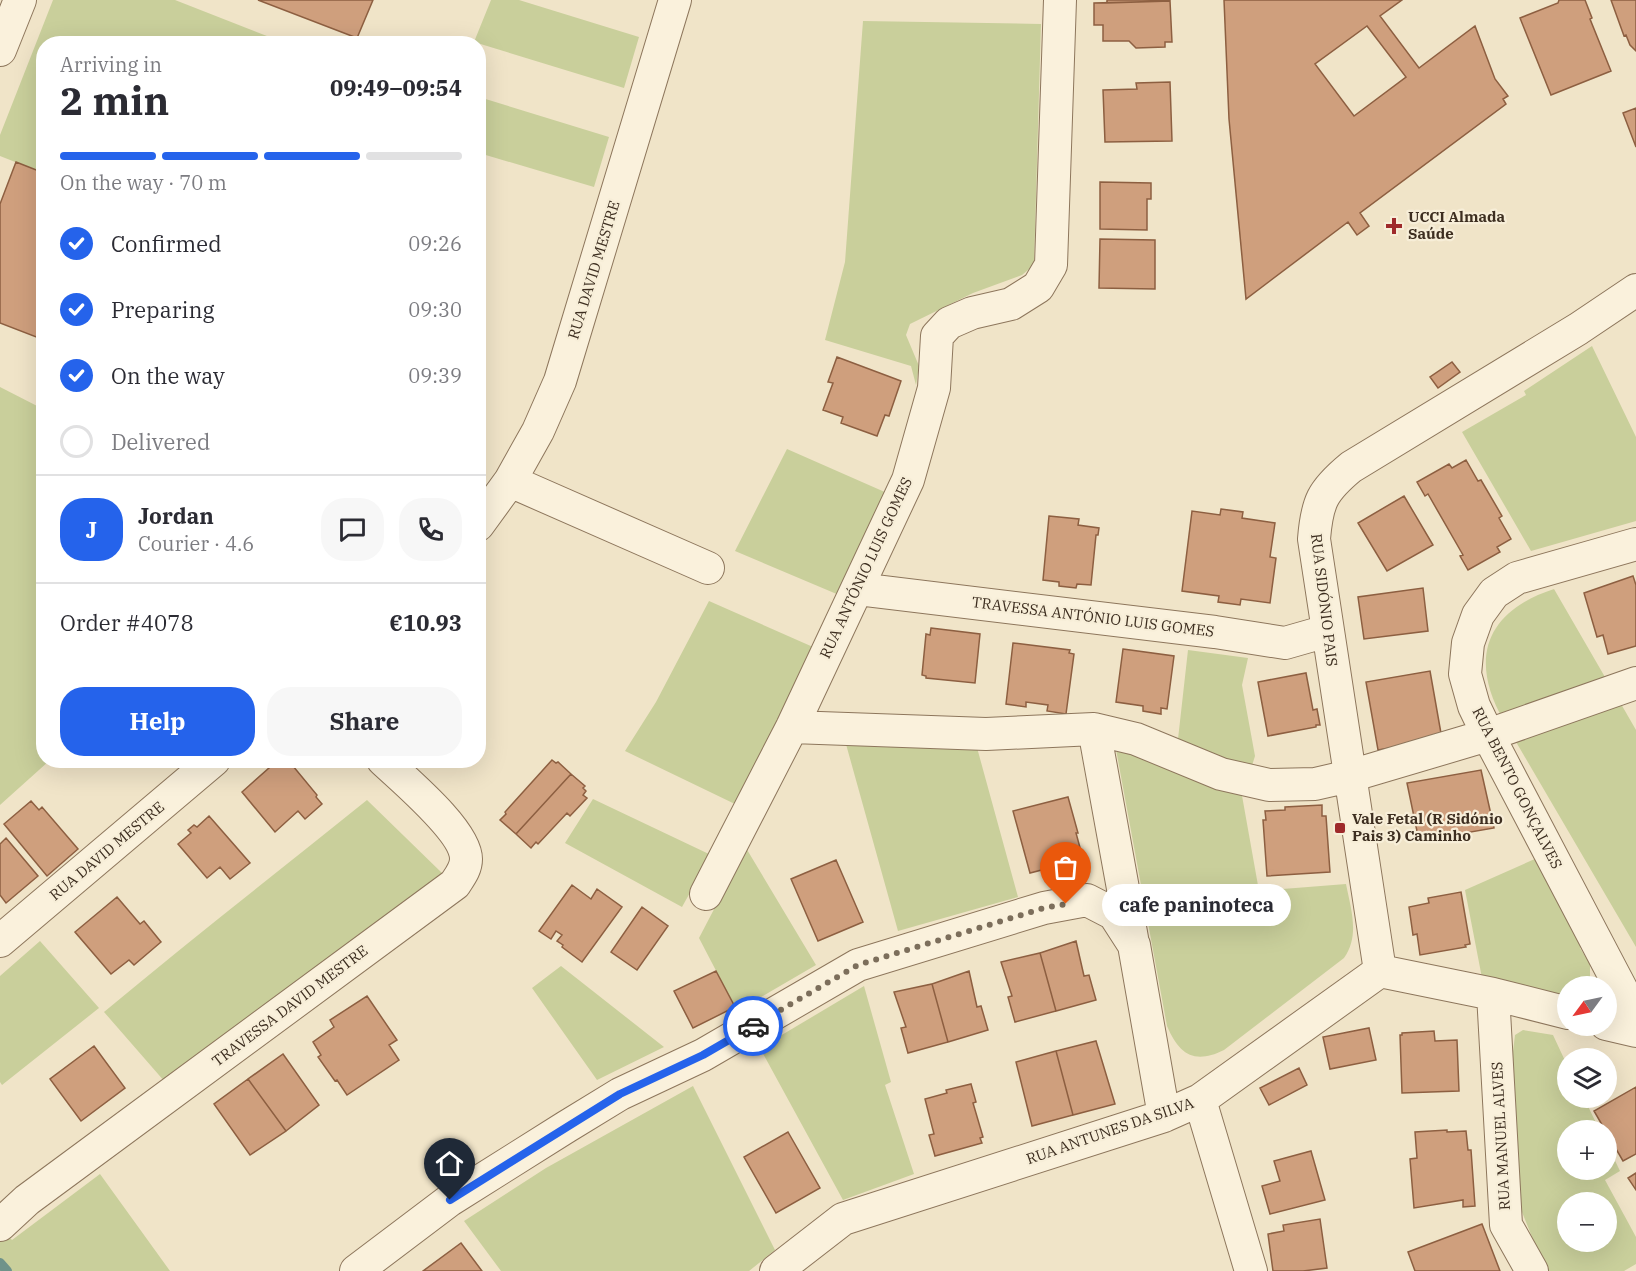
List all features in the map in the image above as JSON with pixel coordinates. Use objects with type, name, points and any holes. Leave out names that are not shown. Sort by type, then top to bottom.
[{"type":"street","points":[[0,50],[20,0]]},
{"type":"street","name":"RUA DAVID MESTRE","points":[[486,514],[510,481],[538,431],[560,381],[675,0]]},
{"type":"street","name":"RUA ANTÓNIO LUIS GOMES","points":[[706,894],[792,727],[908,480],[934,388],[937,336],[949,323],[972,313],[1011,304],[1038,288],[1051,265],[1060,0]]},
{"type":"street","name":"RUA SIDÓNIO PAIS","points":[[1380,971],[1314,539],[1316,511],[1330,484],[1351,467],[1578,329],[1636,290]]},
{"type":"street","points":[[510,481],[708,568]]},
{"type":"street","name":"RUA BENTO GONÇALVES","points":[[1636,544],[1517,578],[1494,593],[1478,615],[1468,643],[1465,674],[1474,706],[1488,735],[1636,1017]]},
{"type":"street","name":"TRAVESSA ANTÓNIO LUIS GOMES","points":[[858,589],[1215,632],[1285,643],[1327,631]]},
{"type":"street","points":[[792,727],[986,734],[1094,729],[1136,739],[1221,774],[1269,785],[1315,784],[1350,776],[1488,735],[1636,682]]},
{"type":"street","points":[[1094,729],[1164,1116]]},
{"type":"street","name":"RUA DAVID MESTRE","points":[[0,941],[205,768]]},
{"type":"street","name":"TRAVESSA DAVID MESTRE","points":[[0,1225],[27,1200],[455,884],[463,872],[466,858],[461,843],[449,824],[391,768]]},
{"type":"street","points":[[356,1271],[450,1200],[566,1126],[620,1094],[703,1055],[858,965],[1044,908],[1087,900],[1114,914],[1134,945]]},
{"type":"street","points":[[1380,971],[1494,994],[1557,1010]]},
{"type":"street","name":"RUA ANTUNES DA SILVA","points":[[776,1271],[843,1219],[1164,1116],[1200,1100],[1380,971]]},
{"type":"street","name":"RUA MANUEL ALVES","points":[[1494,994],[1506,1224],[1532,1271]]},
{"type":"street","points":[[1617,1027],[1636,1031]]},
{"type":"street","points":[[1200,1100],[1251,1271]]},
{"type":"green space","points":[[53,0],[175,0],[267,36],[39,36]]},
{"type":"green space","points":[[491,0],[519,0],[639,37],[624,88],[486,46],[486,36],[476,36]]},
{"type":"green space","points":[[863,21],[1041,24],[1034,265],[1022,275],[973,293],[910,324],[906,335],[919,366],[916,385],[911,366],[825,340],[845,262]]},
{"type":"green space","points":[[36,43],[36,170],[0,156],[0,135]]},
{"type":"green space","points":[[486,99],[609,137],[594,187],[486,155]]},
{"type":"green space","points":[[1592,346],[1636,437],[1636,521],[1531,551],[1462,432],[1526,395],[1524,391]]},
{"type":"green space","points":[[0,387],[36,405],[36,768],[41,768],[0,805]]},
{"type":"green space","points":[[787,449],[887,493],[839,595],[735,551]]},
{"type":"green space","points":[[1554,589],[1609,684],[1504,721],[1493,698],[1487,677],[1486,658],[1490,640],[1499,624],[1512,610],[1531,598]]},
{"type":"green space","points":[[709,601],[813,647],[737,805],[625,751],[656,702]]},
{"type":"green space","points":[[1188,650],[1248,658],[1242,685],[1255,756],[1250,772],[1177,748]]},
{"type":"green space","points":[[1617,697],[1636,730],[1636,947],[1512,735]]},
{"type":"green space","points":[[844,737],[976,744],[1018,897],[898,931]]},
{"type":"green space","points":[[1115,744],[1241,790],[1259,891],[1346,884],[1353,932],[1349,950],[1344,958],[1224,1050],[1204,1057],[1182,1050],[1167,1026]]},
{"type":"green space","points":[[593,799],[711,855],[682,907],[565,843]]},
{"type":"green space","points":[[367,800],[442,873],[165,1082],[104,1012]]},
{"type":"green space","points":[[746,848],[816,965],[737,1011],[699,938]]},
{"type":"green space","points":[[1537,858],[1586,943],[1580,948],[1590,964],[1590,976],[1557,976],[1557,993],[1482,978],[1465,890]]},
{"type":"green space","points":[[40,941],[99,1008],[2,1085],[0,1082],[0,976]]},
{"type":"green space","points":[[561,966],[664,1047],[597,1080],[532,988]]},
{"type":"green space","points":[[864,986],[891,1082],[885,1085],[914,1174],[843,1200],[760,1048]]},
{"type":"green space","points":[[1523,1030],[1553,1035],[1559,1048],[1557,1048],[1557,1108],[1589,1108],[1595,1120],[1557,1120],[1557,1180],[1605,1180],[1612,1192],[1557,1192],[1557,1252],[1617,1252],[1617,1202],[1636,1237],[1636,1264],[1624,1271],[1548,1271],[1522,1212],[1518,1190],[1511,1068],[1515,1035]]},
{"type":"green space","points":[[693,1086],[775,1250],[749,1271],[501,1271],[464,1221],[546,1168]]},
{"type":"green space","points":[[100,1174],[170,1271],[0,1271],[0,1227],[12,1240]]},
{"type":"building","points":[[258,0],[373,0],[358,36],[352,36]]},
{"type":"building","points":[[1107,0],[1170,0],[1170,1],[1107,3]]},
{"type":"building","points":[[1224,0],[1402,0],[1380,16],[1419,68],[1475,26],[1495,79],[1508,96],[1503,99],[1506,104],[1360,213],[1369,226],[1357,235],[1348,222],[1246,299],[1229,119]],"holes":[[[1367,26],[1406,77],[1354,116],[1315,64]]]},
{"type":"building","points":[[1559,0],[1585,0],[1592,18],[1590,19],[1611,71],[1551,95],[1520,18],[1558,3]]},
{"type":"building","points":[[1611,0],[1636,0],[1636,51],[1630,45],[1626,35],[1624,36]]},
{"type":"building","points":[[1170,1],[1172,42],[1165,42],[1165,47],[1136,48],[1129,41],[1103,41],[1103,25],[1094,25],[1094,3]]},
{"type":"building","points":[[1170,82],[1172,141],[1105,142],[1103,90],[1137,89],[1136,83]]},
{"type":"building","points":[[1636,108],[1636,147],[1623,113]]},
{"type":"building","points":[[16,162],[36,170],[36,337],[0,323],[0,204]]},
{"type":"building","points":[[1100,182],[1151,183],[1151,199],[1147,199],[1147,230],[1100,229]]},
{"type":"building","points":[[1100,239],[1155,240],[1155,289],[1099,288]]},
{"type":"building","points":[[837,357],[901,381],[889,416],[885,415],[877,436],[841,423],[843,417],[823,410],[833,383],[828,382]]},
{"type":"building","points":[[1452,362],[1460,372],[1438,388],[1430,377]]},
{"type":"building","points":[[1466,460],[1478,481],[1481,480],[1502,516],[1499,518],[1511,539],[1497,547],[1500,552],[1468,570],[1460,556],[1463,555],[1428,494],[1425,496],[1417,482],[1449,464],[1452,468]]},
{"type":"building","points":[[1404,496],[1433,545],[1387,571],[1358,523]]},
{"type":"building","points":[[1221,509],[1243,512],[1242,518],[1275,523],[1270,557],[1276,558],[1270,603],[1241,599],[1240,605],[1218,602],[1219,596],[1182,591],[1192,511],[1220,515]]},
{"type":"building","points":[[1049,516],[1079,519],[1078,525],[1099,528],[1098,535],[1096,535],[1091,585],[1077,584],[1076,588],[1059,586],[1059,582],[1043,580]]},
{"type":"building","points":[[1633,576],[1636,585],[1636,646],[1608,654],[1603,635],[1597,637],[1584,593]]},
{"type":"building","points":[[1423,588],[1428,631],[1364,639],[1358,597]]},
{"type":"building","points":[[931,628],[980,634],[975,683],[926,678],[922,675],[926,634],[930,635]]},
{"type":"building","points":[[1013,643],[1070,650],[1069,653],[1074,654],[1066,714],[1047,711],[1048,705],[1026,702],[1026,707],[1006,704]]},
{"type":"building","points":[[1123,649],[1174,656],[1167,709],[1161,708],[1161,714],[1143,711],[1143,706],[1116,702]]},
{"type":"building","points":[[1430,671],[1442,739],[1378,750],[1366,682]]},
{"type":"building","points":[[1306,673],[1313,710],[1317,709],[1320,725],[1268,736],[1258,682]]},
{"type":"building","points":[[552,760],[558,762],[571,774],[516,834],[500,820]]},
{"type":"building","points":[[269,768],[295,768],[322,804],[305,819],[298,811],[275,832],[242,792]]},
{"type":"building","points":[[1481,770],[1494,828],[1419,841],[1407,783]]},
{"type":"building","points":[[571,774],[585,786],[583,788],[586,791],[583,795],[587,798],[570,816],[567,813],[538,844],[536,842],[531,848],[516,834]]},
{"type":"building","points":[[1068,797],[1078,833],[1076,833],[1082,855],[1078,856],[1080,860],[1030,873],[1013,811]]},
{"type":"building","points":[[31,801],[39,810],[42,807],[78,849],[47,876],[4,824]]},
{"type":"building","points":[[1322,805],[1322,816],[1326,816],[1330,872],[1267,876],[1263,820],[1266,820],[1265,811],[1285,810],[1285,807]]},
{"type":"building","points":[[209,816],[250,863],[230,879],[220,867],[207,878],[178,844],[191,833],[188,830],[194,825],[197,827]]},
{"type":"building","points":[[6,838],[38,876],[6,903],[0,895],[0,844]]},
{"type":"building","points":[[836,860],[863,922],[818,941],[791,879]]},
{"type":"building","points":[[572,885],[591,899],[597,889],[622,907],[582,962],[557,941],[562,935],[556,931],[551,939],[539,931]]},
{"type":"building","points":[[1461,892],[1470,944],[1465,945],[1466,947],[1420,955],[1417,934],[1413,935],[1409,907],[1429,903],[1428,898]]},
{"type":"building","points":[[117,897],[140,924],[144,921],[161,942],[134,965],[129,960],[111,974],[75,932]]},
{"type":"building","points":[[642,907],[668,926],[637,970],[611,952]]},
{"type":"building","points":[[1076,941],[1084,976],[1089,975],[1096,1000],[1056,1011],[1040,953]]},
{"type":"building","points":[[1040,953],[1056,1011],[1015,1022],[1008,997],[1012,996],[1001,962]]},
{"type":"building","points":[[716,971],[735,1007],[693,1028],[674,991]]},
{"type":"building","points":[[969,971],[977,1007],[981,1006],[988,1030],[948,1042],[932,984]]},
{"type":"building","points":[[932,984],[948,1042],[908,1053],[901,1028],[906,1027],[894,992]]},
{"type":"building","points":[[367,996],[397,1040],[389,1045],[399,1060],[347,1095],[318,1057],[321,1055],[313,1042],[334,1027],[330,1020]]},
{"type":"building","points":[[1369,1028],[1376,1060],[1330,1069],[1323,1037]]},
{"type":"building","points":[[1434,1031],[1435,1041],[1457,1040],[1459,1091],[1402,1093],[1400,1035]]},
{"type":"building","points":[[1096,1041],[1115,1104],[1073,1115],[1056,1051]]},
{"type":"building","points":[[94,1046],[125,1088],[81,1121],[50,1079]]},
{"type":"building","points":[[1056,1051],[1073,1115],[1032,1126],[1016,1062]]},
{"type":"building","points":[[283,1054],[319,1105],[286,1131],[248,1079]]},
{"type":"building","points":[[1299,1068],[1307,1085],[1269,1105],[1260,1088]]},
{"type":"building","points":[[248,1079],[286,1131],[250,1155],[214,1104]]},
{"type":"building","points":[[971,1084],[976,1102],[973,1103],[983,1137],[980,1138],[982,1143],[935,1156],[929,1135],[934,1134],[925,1099],[947,1093],[946,1090]]},
{"type":"building","points":[[1636,1087],[1636,1154],[1623,1161],[1617,1151],[1617,1120],[1599,1120],[1594,1111],[1599,1108],[1617,1108],[1617,1098]]},
{"type":"building","points":[[1447,1130],[1447,1132],[1466,1131],[1468,1150],[1471,1150],[1475,1206],[1463,1207],[1463,1200],[1414,1208],[1410,1159],[1417,1158],[1415,1132]]},
{"type":"building","points":[[788,1132],[820,1188],[776,1213],[744,1157]]},
{"type":"building","points":[[1311,1151],[1325,1200],[1270,1214],[1262,1186],[1280,1181],[1274,1161]]},
{"type":"building","points":[[1636,1173],[1636,1190],[1628,1178]]},
{"type":"building","points":[[1320,1219],[1327,1268],[1273,1271],[1268,1234],[1284,1231],[1283,1225]]},
{"type":"building","points":[[1482,1224],[1500,1271],[1415,1271],[1408,1252]]},
{"type":"building","points":[[461,1243],[482,1271],[423,1271]]},
{"type":"waterway","points":[[0,1263],[7,1271]]},
{"type":"way so far","points":[[753,1026],[858,965],[1044,908],[1066,904]]},
{"type":"place","name":"UCCI Almada Saúde","points":[[1394,226]]},
{"type":"place","name":"Vale Fetal (R Sidónio Pais 3) Caminho","points":[[1340,828]]},
{"type":"place","name":"cafe paninoteca","points":[[1066,904]]},
{"type":"route","points":[[450,1200],[620,1094],[703,1055],[753,1026]]}]
